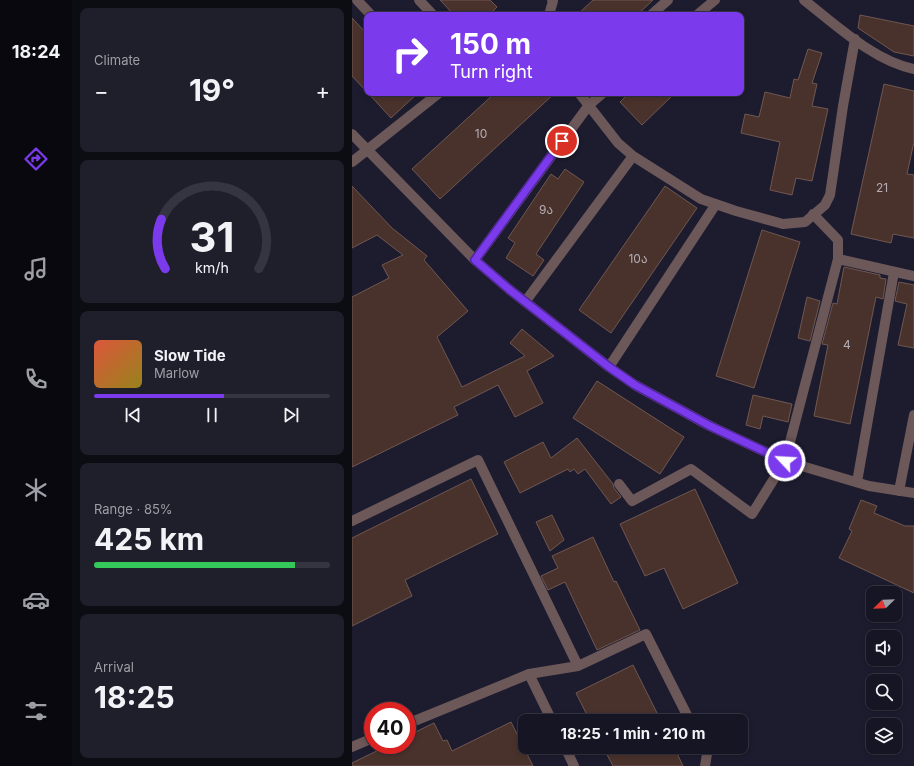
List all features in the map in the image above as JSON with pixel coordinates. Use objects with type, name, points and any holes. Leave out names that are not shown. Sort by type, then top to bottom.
[{"type":"street","points":[[357,0],[368,12]]},
{"type":"street","points":[[419,0],[430,12]]},
{"type":"street","points":[[550,12],[552,0]]},
{"type":"street","points":[[654,12],[668,0]]},
{"type":"street","points":[[701,12],[715,0]]},
{"type":"street","points":[[804,0],[871,51],[901,67],[914,69]]},
{"type":"street","points":[[581,96],[618,143],[633,156],[701,199],[736,211],[783,224],[805,222],[825,205],[830,195],[843,106],[855,39]]},
{"type":"street","points":[[352,162],[435,96]]},
{"type":"street","points":[[475,260],[589,105],[600,96]]},
{"type":"street","points":[[352,134],[475,260],[525,302],[609,367],[635,385],[710,426],[785,461],[856,482],[914,494]]},
{"type":"street","points":[[525,302],[633,156]]},
{"type":"street","points":[[609,367],[716,204]]},
{"type":"street","points":[[620,484],[632,501],[691,469],[752,514],[785,461],[838,259],[838,240],[813,214]]},
{"type":"street","points":[[838,259],[914,276]]},
{"type":"street","points":[[856,482],[894,272]]},
{"type":"street","points":[[899,491],[914,415]]},
{"type":"street","points":[[352,521],[478,460],[578,666]]},
{"type":"street","points":[[416,720],[529,674],[578,666],[646,634],[686,714]]},
{"type":"street","points":[[529,674],[549,714]]},
{"type":"street","points":[[352,747],[364,742]]},
{"type":"street","points":[[568,754],[574,766]]},
{"type":"street","points":[[706,766],[707,754]]},
{"type":"building","points":[[440,0],[490,0],[497,7],[492,12],[451,12]]},
{"type":"building","points":[[593,0],[653,0],[640,12],[580,12]]},
{"type":"building","points":[[860,15],[914,26],[914,56],[894,52],[858,28]]},
{"type":"building","points":[[352,18],[364,31],[364,89],[352,76]]},
{"type":"building","points":[[808,49],[822,53],[812,83],[817,84],[812,106],[828,109],[812,181],[796,178],[792,195],[770,190],[780,142],[741,133],[745,114],[759,117],[765,92],[790,98],[794,79],[798,80]]},
{"type":"building","points":[[884,84],[914,91],[914,142],[907,174],[914,175],[914,238],[893,234],[891,243],[851,234]]},
{"type":"building","points":[[371,96],[415,96],[391,118]]},
{"type":"building","points":[[492,96],[552,96],[440,199],[412,169]]},
{"type":"building","points":[[626,96],[672,96],[642,125],[620,102]]},
{"type":"building","points":[[565,169],[584,182],[536,254],[544,260],[533,276],[506,258],[515,243],[508,238],[551,174],[558,179]]},
{"type":"building","points":[[352,186],[392,228],[427,256],[424,260],[468,311],[437,337],[462,387],[525,356],[510,343],[522,329],[554,356],[527,371],[543,403],[515,417],[498,385],[454,407],[458,415],[352,467],[352,297],[389,278],[382,265],[403,255],[377,235],[352,248]]},
{"type":"building","points":[[665,186],[697,208],[611,333],[579,310]]},
{"type":"building","points":[[762,230],[800,242],[754,388],[716,376]]},
{"type":"building","points":[[844,267],[880,275],[880,278],[886,279],[883,299],[876,297],[850,424],[814,416],[828,345],[822,344],[833,303],[837,304]]},
{"type":"building","points":[[899,282],[914,285],[914,348],[898,345],[907,304],[895,301]]},
{"type":"building","points":[[807,297],[820,301],[810,341],[798,338]]},
{"type":"building","points":[[597,381],[684,437],[660,474],[573,418]]},
{"type":"building","points":[[753,395],[792,404],[788,422],[763,416],[760,429],[746,425]]},
{"type":"building","points":[[577,438],[613,484],[614,488],[621,497],[611,504],[585,469],[578,474],[574,469],[570,472],[568,469],[520,493],[504,462],[543,442],[551,458]]},
{"type":"building","points":[[471,479],[498,534],[405,580],[412,596],[352,626],[352,538]]},
{"type":"building","points":[[695,489],[738,583],[683,609],[664,568],[645,576],[620,524]]},
{"type":"building","points":[[861,500],[877,506],[874,513],[905,526],[914,526],[914,593],[902,587],[902,586],[899,586],[839,558],[852,531],[849,529]]},
{"type":"building","points":[[552,515],[564,540],[550,551],[536,522]]},
{"type":"building","points":[[593,537],[614,582],[616,581],[640,630],[597,650],[565,582],[548,590],[541,576],[558,568],[552,556]]},
{"type":"building","points":[[633,665],[658,714],[586,714],[576,693]]},
{"type":"building","points":[[511,722],[518,736],[518,754],[527,754],[533,766],[352,766],[352,763],[370,754],[416,754],[416,732],[434,723],[443,741],[447,740],[452,751]]},
{"type":"building","points":[[607,754],[677,754],[683,766],[613,766]]},
{"type":"route","points":[[562,141],[475,260],[510,290],[609,367],[635,385],[710,426],[785,461]]}]
